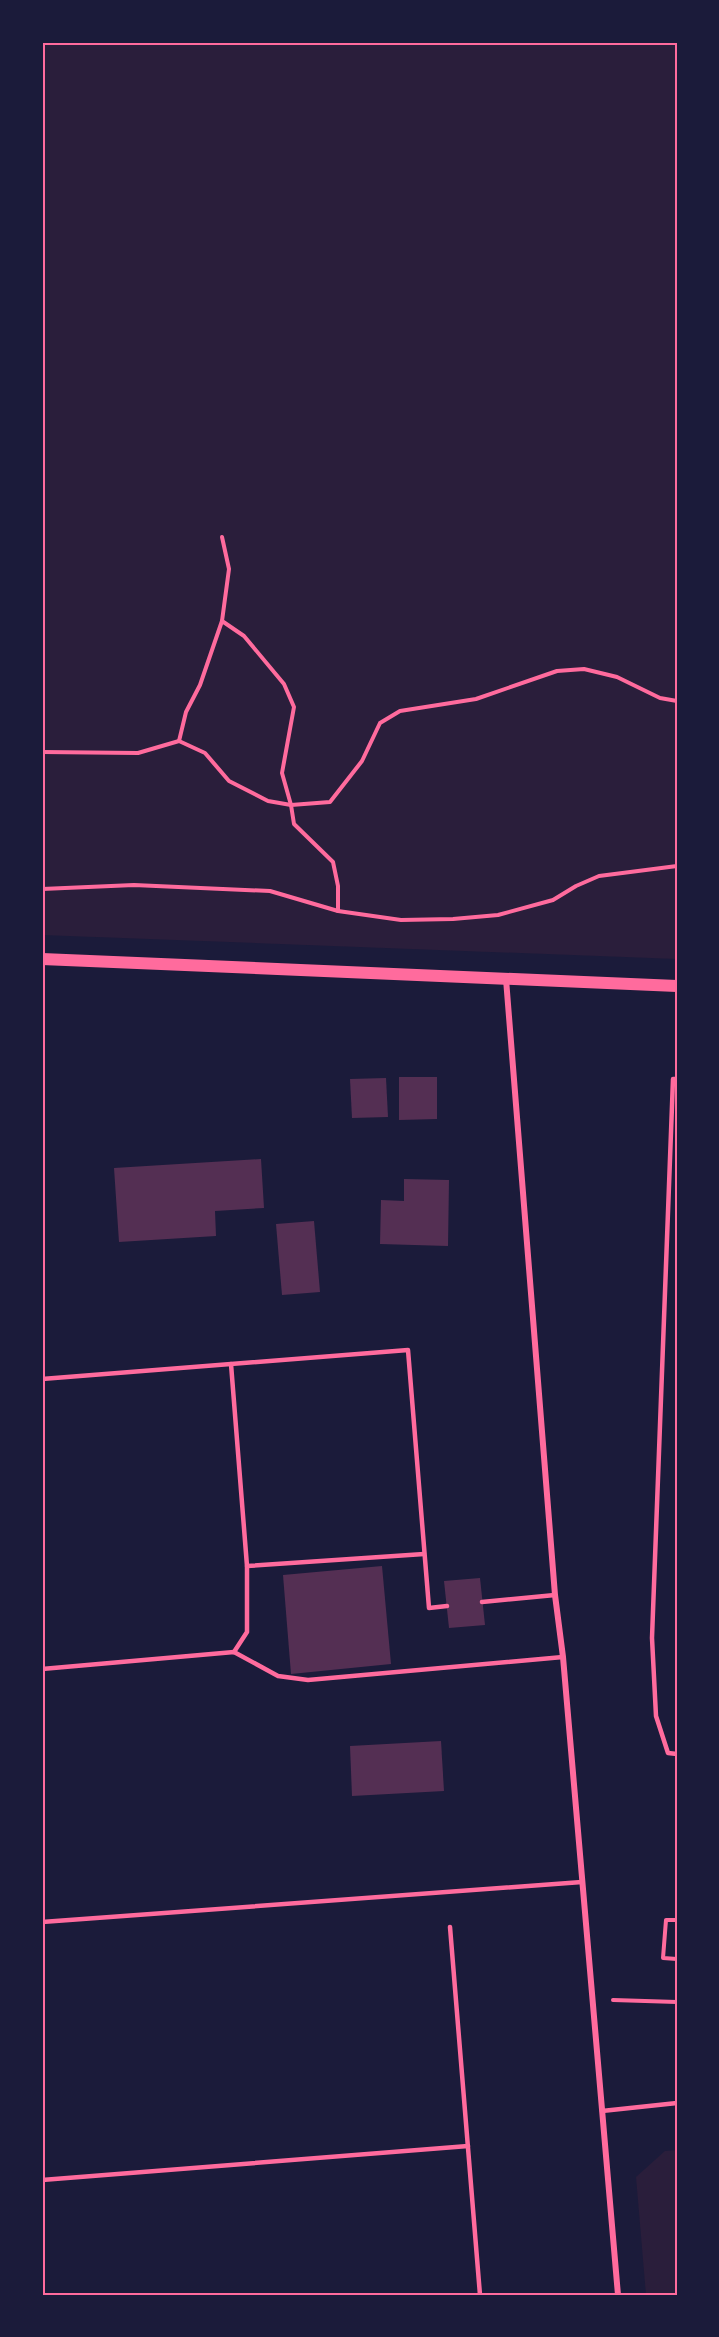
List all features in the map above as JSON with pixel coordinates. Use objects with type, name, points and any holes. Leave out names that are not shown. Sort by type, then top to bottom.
[{"type":"main road","points":[[42,959],[677,986]]},
{"type":"street","points":[[506,979],[555,1595],[563,1657],[618,2295]]},
{"type":"lane","points":[[677,1079],[673,1079],[652,1638],[656,1716],[668,1753],[677,1754]]},
{"type":"lane","points":[[42,1379],[408,1350],[429,1608],[447,1606]]},
{"type":"lane","points":[[231,1364],[247,1566],[247,1632],[234,1652]]},
{"type":"lane","points":[[247,1566],[424,1554]]},
{"type":"lane","points":[[482,1602],[555,1595]]},
{"type":"lane","points":[[42,1669],[234,1652],[278,1676],[308,1680],[563,1657]]},
{"type":"lane","points":[[42,1922],[582,1882]]},
{"type":"lane","points":[[450,1927],[480,2295]]},
{"type":"lane","points":[[602,2111],[677,2103]]},
{"type":"lane","points":[[42,2180],[468,2146]]},
{"type":"path","points":[[179,741],[186,712],[200,685],[222,621],[229,569],[222,537]]},
{"type":"path","points":[[222,621],[244,636],[284,684],[294,706],[282,773],[294,824],[333,862],[338,886],[338,911]]},
{"type":"path","points":[[42,752],[138,753],[179,741],[205,753],[229,781],[268,801],[291,806],[330,802],[362,761],[380,723],[400,711],[476,699],[557,671],[584,669],[617,677],[660,698],[677,701]]},
{"type":"path","points":[[42,890],[134,885],[270,891],[338,911],[401,920],[498,915],[553,900],[599,876],[677,866]]},
{"type":"path","points":[[677,1920],[666,1920],[663,1958],[677,1959]]},
{"type":"path","points":[[612,2000],[677,2002]]},
{"type":"shaded area","points":[[42,42],[677,42],[677,959],[42,935]]},
{"type":"shaded area","points":[[677,2150],[677,2295],[646,2295],[636,2177],[665,2151]]},
{"type":"building","points":[[399,1077],[437,1077],[437,1119],[399,1120]]},
{"type":"building","points":[[386,1078],[388,1117],[352,1118],[350,1079]]},
{"type":"building","points":[[261,1159],[264,1208],[215,1211],[216,1236],[119,1242],[114,1168]]},
{"type":"building","points":[[404,1179],[449,1180],[448,1246],[380,1244],[381,1200],[404,1201]]},
{"type":"building","points":[[314,1221],[320,1292],[282,1295],[276,1224]]},
{"type":"building","points":[[382,1566],[391,1664],[291,1674],[283,1575]]},
{"type":"building","points":[[480,1578],[485,1625],[449,1628],[444,1581]]},
{"type":"building","points":[[441,1741],[444,1791],[352,1796],[350,1746]]}]
